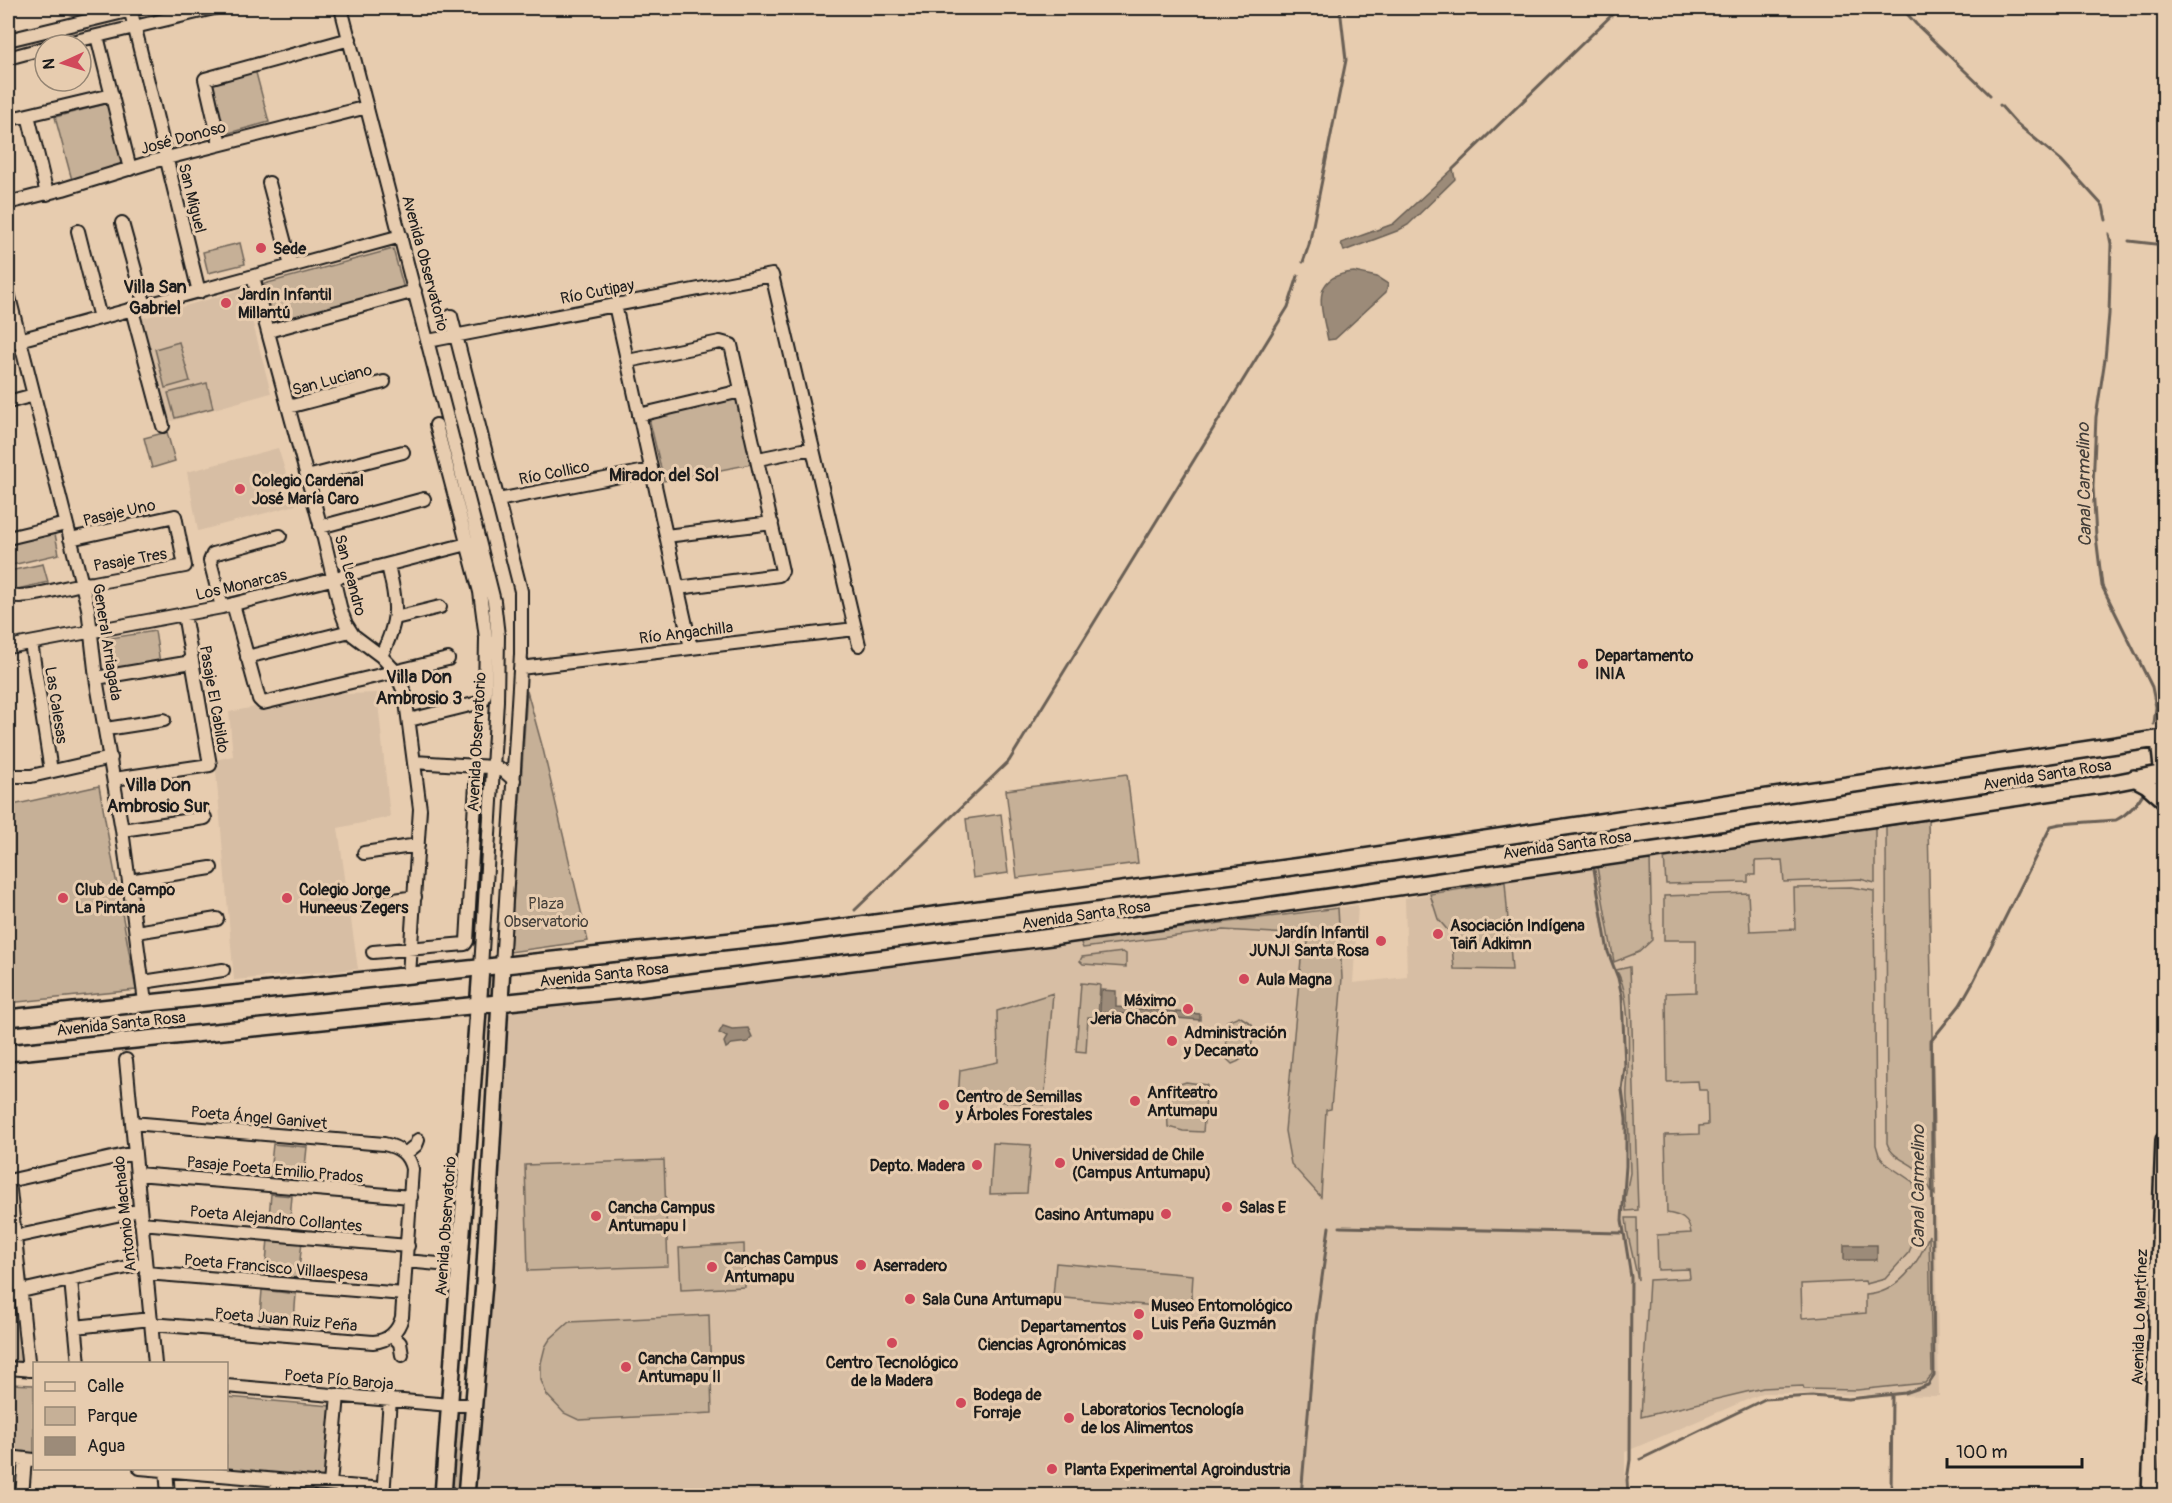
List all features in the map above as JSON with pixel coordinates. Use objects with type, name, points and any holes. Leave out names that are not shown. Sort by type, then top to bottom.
[{"type":"main road","points":[[2163,742],[2164,778]]},
{"type":"main road","name":"Avenida Santa Rosa","points":[[8,1018],[712,945],[1373,856],[1651,813],[2163,742]]},
{"type":"main road","points":[[2134,778],[2164,800]]},
{"type":"main road","name":"Avenida Santa Rosa","points":[[8,1053],[703,981],[1191,918],[2134,778],[2164,778]]},
{"type":"main road","name":"Avenida Observatorio","points":[[466,1496],[484,1283],[502,966]]},
{"type":"main road","name":"Avenida Observatorio","points":[[442,1496],[481,968]]},
{"type":"main road","points":[[472,1104],[483,1110],[494,1107]]},
{"type":"main road","name":"Avenida Lo Martínez","points":[[2150,1496],[2158,1476],[2164,1140]]},
{"type":"street","points":[[8,40],[134,8]]},
{"type":"street","name":"San Miguel","points":[[134,8],[135,27],[199,291]]},
{"type":"street","points":[[93,37],[214,8]]},
{"type":"street","name":"Avenida Observatorio","points":[[341,8],[480,541],[498,627],[493,767],[481,968]]},
{"type":"street","points":[[97,36],[130,169]]},
{"type":"street","points":[[220,144],[205,78],[350,39]]},
{"type":"street","points":[[8,58],[33,51]]},
{"type":"street","points":[[15,118],[112,95]]},
{"type":"street","name":"José Donoso","points":[[8,203],[47,194],[167,158],[367,106]]},
{"type":"street","points":[[28,115],[47,194]]},
{"type":"street","points":[[269,183],[291,266]]},
{"type":"street","points":[[122,223],[145,306]]},
{"type":"street","points":[[78,231],[100,318]]},
{"type":"street","points":[[14,342],[401,236]]},
{"type":"street","name":"Río Cutipay","points":[[428,341],[772,275],[812,448]]},
{"type":"street","name":"San Leandro","points":[[254,276],[341,611],[350,631],[362,643],[381,656],[395,671],[404,689],[420,809],[409,975]]},
{"type":"street","points":[[268,331],[415,291]]},
{"type":"street","name":"General Arriagada","points":[[8,293],[14,342],[34,395],[88,608],[96,678],[122,830],[145,1002]]},
{"type":"street","points":[[615,304],[691,648]]},
{"type":"street","points":[[132,310],[163,426]]},
{"type":"street","name":"Avenida Observatorio","points":[[451,316],[521,591],[520,668],[502,966]]},
{"type":"street","points":[[627,361],[726,342],[731,345],[758,459],[782,571],[779,575],[678,588]]},
{"type":"street","name":"San Luciano","points":[[288,407],[384,382]]},
{"type":"street","points":[[639,415],[741,391]]},
{"type":"street","points":[[8,402],[34,395]]},
{"type":"street","points":[[409,720],[478,704],[483,700],[485,694],[484,615],[436,425]]},
{"type":"street","points":[[758,459],[812,448],[859,645]]},
{"type":"street","points":[[307,477],[403,452]]},
{"type":"street","name":"Río Collico","points":[[498,500],[651,470]]},
{"type":"street","points":[[320,527],[424,499]]},
{"type":"street","name":"Pasaje Uno","points":[[70,539],[175,516],[184,566]]},
{"type":"street","points":[[666,536],[772,523]]},
{"type":"street","points":[[8,538],[66,524]]},
{"type":"street","points":[[280,536],[213,554],[210,561],[247,657],[259,699],[263,703],[448,659]]},
{"type":"street","name":"Los Monarcas","points":[[8,647],[228,605],[480,541]]},
{"type":"street","points":[[381,656],[395,618],[396,598],[388,565]]},
{"type":"street","name":"Pasaje Tres","points":[[8,594],[20,597],[81,583],[94,583],[184,566]]},
{"type":"street","points":[[395,618],[440,607]]},
{"type":"street","name":"Pasaje El Cabildo","points":[[114,779],[210,765],[184,614]]},
{"type":"street","name":"Río Angachilla","points":[[520,668],[855,629]]},
{"type":"street","points":[[247,657],[350,631]]},
{"type":"street","name":"Las Calesas","points":[[31,643],[51,771]]},
{"type":"street","points":[[96,678],[192,662]]},
{"type":"street","points":[[106,729],[164,720]]},
{"type":"street","points":[[8,776],[23,777],[111,758]]},
{"type":"street","points":[[414,762],[493,767],[504,771],[514,780]]},
{"type":"street","points":[[373,952],[459,946],[467,941],[477,766]]},
{"type":"street","points":[[122,830],[205,818]]},
{"type":"street","points":[[364,853],[418,845]]},
{"type":"street","points":[[129,881],[211,868]]},
{"type":"street","points":[[486,889],[495,892],[507,890]]},
{"type":"street","points":[[367,904],[415,897]]},
{"type":"street","points":[[136,932],[217,919]]},
{"type":"street","points":[[143,982],[223,970]]},
{"type":"street","name":"Antonio Machado","points":[[126,1060],[155,1362]]},
{"type":"street","name":"Poeta Ángel Ganivet","points":[[132,1123],[384,1144],[396,1147],[405,1154]]},
{"type":"street","points":[[402,1355],[400,1343],[392,1335],[400,1323],[408,1246],[412,1170],[405,1154],[416,1145],[418,1140]]},
{"type":"street","points":[[8,1368],[32,1370],[11,1238],[8,1181],[134,1153]]},
{"type":"street","name":"Pasaje Poeta Emilio Prados","points":[[137,1174],[411,1197]]},
{"type":"street","points":[[11,1238],[140,1210]]},
{"type":"street","name":"Poeta Alejandro Collantes","points":[[141,1223],[408,1246]]},
{"type":"street","points":[[406,1261],[460,1266]]},
{"type":"street","name":"Poeta Francisco Villaespesa","points":[[8,1294],[71,1280],[146,1268],[404,1294]]},
{"type":"street","points":[[71,1280],[79,1362]]},
{"type":"street","name":"Poeta Juan Ruiz Peña","points":[[75,1327],[151,1321],[373,1342],[384,1340],[392,1335]]},
{"type":"street","name":"Poeta Pío Baroja","points":[[228,1386],[450,1405],[457,1409],[474,1407]]},
{"type":"street","points":[[330,1484],[338,1395]]},
{"type":"street","points":[[168,1496],[166,1470],[223,1472],[383,1492],[390,1400]]},
{"type":"street","points":[[8,1457],[30,1459],[22,1496]]},
{"type":"street","points":[[276,1496],[277,1480]]},
{"type":"shaded area","points":[[244,289],[271,393],[168,422],[140,319]]},
{"type":"shaded area","name":"Colegio Cardenal José María Caro","points":[[278,448],[296,505],[198,531],[187,472]]},
{"type":"shaded area","name":"Colegio Jorge Huneeus Zegers","points":[[340,691],[347,694],[377,693],[390,817],[338,828],[358,969],[234,980],[215,760],[233,756],[229,712]]},
{"type":"shaded area","name":"Universidad de Chile (Campus Antumapu)","points":[[1928,820],[1939,1396],[1763,1393],[1625,1452],[1625,1495],[474,1496],[509,1015],[514,1010],[859,970],[1358,905],[1353,983],[1407,977],[1405,898],[1664,856]]},
{"type":"green space","points":[[255,69],[269,122],[225,134],[211,80]]},
{"type":"green space","points":[[109,103],[123,165],[72,180],[55,117]]},
{"type":"green space","points":[[240,243],[245,264],[208,273],[203,252]]},
{"type":"green space","points":[[393,249],[404,289],[275,324],[264,284]]},
{"type":"green space","points":[[179,342],[190,381],[165,388],[155,349]]},
{"type":"green space","points":[[207,383],[213,408],[175,418],[168,393]]},
{"type":"green space","points":[[736,398],[752,464],[664,481],[649,418]]},
{"type":"green space","points":[[167,432],[175,461],[152,468],[144,438]]},
{"type":"green space","points":[[55,534],[59,554],[8,566],[8,544]]},
{"type":"green space","points":[[43,564],[48,582],[13,590],[9,571]]},
{"type":"green space","points":[[155,631],[160,663],[110,671],[104,639]]},
{"type":"green space","name":"Plaza Observatorio","points":[[527,691],[588,941],[510,952]]},
{"type":"green space","points":[[1127,774],[1138,863],[1017,878],[1006,790]]},
{"type":"green space","name":"Club de Campo La Pintana","points":[[99,786],[136,990],[8,1003],[8,806]]},
{"type":"green space","points":[[1001,814],[1008,873],[973,878],[966,819]]},
{"type":"green space","points":[[1928,820],[1935,1195],[1918,1170],[1894,1154],[1887,1143],[1886,826]]},
{"type":"green space","points":[[1875,826],[1875,883],[1860,879],[1784,882],[1782,860],[1755,861],[1755,875],[1748,875],[1748,882],[1666,884],[1664,856]]},
{"type":"green space","points":[[1650,858],[1652,940],[1639,952],[1614,962],[1597,867]]},
{"type":"green space","points":[[1505,882],[1512,970],[1454,969],[1451,934],[1438,919],[1430,894]]},
{"type":"green space","points":[[1851,887],[1874,891],[1876,1145],[1879,1155],[1888,1165],[1913,1182],[1917,1233],[1909,1252],[1885,1279],[1866,1284],[1865,1281],[1801,1284],[1802,1318],[1866,1313],[1866,1295],[1888,1289],[1906,1275],[1925,1246],[1929,1235],[1932,1375],[1925,1383],[1857,1390],[1804,1389],[1803,1386],[1763,1388],[1641,1417],[1649,1280],[1690,1278],[1689,1269],[1658,1270],[1657,1235],[1691,1233],[1683,1218],[1667,1213],[1665,1135],[1699,1134],[1699,1126],[1708,1125],[1707,1090],[1699,1090],[1698,1081],[1667,1082],[1666,993],[1696,992],[1696,940],[1664,940],[1664,896],[1748,893],[1750,931],[1795,929],[1794,888]]},
{"type":"green space","points":[[1338,908],[1342,978],[1331,1109],[1326,1110],[1321,1197],[1291,1164],[1285,1131],[1302,949],[1308,945],[1307,935],[1223,930],[1083,948],[1081,943],[1082,941]]},
{"type":"green space","points":[[1123,952],[1126,954],[1126,967],[1083,964],[1080,961],[1082,957]]},
{"type":"green space","points":[[1630,967],[1638,1210],[1626,1211],[1625,1198],[1630,1173],[1627,1098],[1628,1033],[1624,991],[1616,970]]},
{"type":"green space","points":[[1081,983],[1100,985],[1098,1017],[1088,1017],[1086,1052],[1076,1051]]},
{"type":"green space","points":[[1053,993],[1044,1105],[958,1098],[960,1070],[998,1062],[997,1011]]},
{"type":"green space","points":[[1239,1016],[1252,1024],[1253,1037],[1247,1053],[1232,1064],[1227,1059],[1226,1026],[1227,1021]]},
{"type":"green space","points":[[1186,1082],[1207,1085],[1203,1132],[1183,1131],[1168,1127],[1167,1107],[1171,1087]]},
{"type":"green space","points":[[993,1143],[1031,1145],[1027,1193],[990,1194]]},
{"type":"green space","points":[[273,1144],[307,1147],[303,1186],[269,1183]]},
{"type":"green space","name":"Cancha Campus Antumapu I","points":[[664,1160],[668,1266],[528,1271],[525,1165]]},
{"type":"green space","points":[[271,1194],[292,1196],[289,1231],[268,1230]]},
{"type":"green space","points":[[8,1206],[24,1365],[8,1364]]},
{"type":"green space","points":[[1626,1218],[1637,1218],[1638,1280],[1628,1235]]},
{"type":"green space","points":[[268,1238],[302,1241],[298,1280],[265,1277]]},
{"type":"green space","name":"Canchas Campus Antumapu","points":[[744,1244],[745,1287],[681,1290],[679,1248]]},
{"type":"green space","points":[[1056,1263],[1193,1275],[1191,1309],[1053,1297]]},
{"type":"green space","points":[[262,1290],[296,1294],[293,1333],[259,1329]]},
{"type":"green space","name":"Cancha Campus Antumapu II","points":[[709,1315],[712,1413],[579,1420],[564,1413],[547,1395],[541,1380],[541,1363],[545,1347],[550,1339],[569,1322]]},
{"type":"green space","points":[[8,1384],[33,1385],[33,1454],[8,1452]]},
{"type":"green space","points":[[228,1397],[331,1406],[327,1479],[226,1472],[228,1470]]},
{"type":"green space","points":[[453,1411],[472,1413],[465,1495],[447,1496]]},
{"type":"water","points":[[1453,169],[1455,179],[1408,225],[1344,251],[1341,243],[1393,224]]},
{"type":"water","points":[[1354,272],[1377,277],[1388,284],[1386,292],[1335,339],[1328,340],[1321,306],[1324,287],[1339,275]]},
{"type":"water","points":[[1101,990],[1116,991],[1116,1007],[1200,1014],[1200,1020],[1100,1012]]},
{"type":"water","points":[[723,1026],[732,1029],[748,1028],[752,1037],[748,1042],[732,1044],[726,1048],[724,1042],[727,1037],[719,1033]]},
{"type":"water","points":[[1844,1245],[1877,1245],[1877,1260],[1844,1260]]},
{"type":"waterway","points":[[1303,262],[1309,245],[1346,60],[1340,8]]},
{"type":"waterway","points":[[1453,169],[1619,8]]},
{"type":"waterway","name":"Canal Carmelino","points":[[1902,8],[1990,95]]},
{"type":"waterway","name":"Canal Carmelino","points":[[2000,105],[2016,123],[2062,161],[2103,206],[2106,220]]},
{"type":"waterway","name":"Canal Carmelino","points":[[2109,234],[2111,244],[2109,314],[2096,417],[2093,487],[2096,536],[2102,586],[2152,687],[2156,707],[2154,724]]},
{"type":"waterway","points":[[2129,241],[2164,245]]},
{"type":"waterway","points":[[855,910],[1009,761],[1288,307],[1298,276]]},
{"type":"waterway","name":"Canal Carmelino","points":[[1641,1459],[1765,1399],[1812,1396],[1848,1399],[1905,1393],[1928,1385],[1934,1376],[1931,1041],[1960,1005],[1973,982],[2051,826],[2116,820],[2133,807],[2145,790]]},
{"type":"waterway","points":[[1594,869],[1608,952],[1622,996],[1625,1067],[1622,1090],[1626,1119],[1626,1166],[1622,1220],[1631,1277],[1628,1496]]},
{"type":"waterway","points":[[1301,1496],[1316,1321],[1329,1227]]},
{"type":"waterway","points":[[1340,1227],[1622,1233]]},
{"type":"waterway","points":[[1891,1496],[1892,1395]]},
{"type":"place","name":"Sede","points":[[261,248]]},
{"type":"place","name":"Jardín Infantil Millantú","points":[[226,303]]},
{"type":"place","name":"Colegio Cardenal José María Caro","points":[[240,489]]},
{"type":"place","name":"Departamento INIA","points":[[1583,664]]},
{"type":"place","name":"Club de Campo La Pintana","points":[[63,898]]},
{"type":"place","name":"Colegio Jorge Huneeus Zegers","points":[[287,898]]},
{"type":"place","name":"Asociación Indígena Taiñ Adkimn","points":[[1438,934]]},
{"type":"place","name":"Jardín Infantil JUNJI Santa Rosa","points":[[1381,941]]},
{"type":"place","name":"Aula Magna","points":[[1244,979]]},
{"type":"place","name":"Máximo Jeria Chacón","points":[[1188,1009]]},
{"type":"place","name":"Administración y Decanato","points":[[1172,1041]]},
{"type":"place","name":"Anfiteatro Antumapu","points":[[1135,1101]]},
{"type":"place","name":"Centro de Semillas y Árboles Forestales","points":[[944,1105]]},
{"type":"place","name":"Universidad de Chile (Campus Antumapu)","points":[[1060,1163]]},
{"type":"place","name":"Depto. Madera","points":[[977,1165]]},
{"type":"place","name":"Salas E","points":[[1227,1207]]},
{"type":"place","name":"Casino Antumapu","points":[[1166,1214]]},
{"type":"place","name":"Cancha Campus Antumapu I","points":[[596,1216]]},
{"type":"place","name":"Aserradero","points":[[861,1265]]},
{"type":"place","name":"Canchas Campus Antumapu","points":[[712,1267]]},
{"type":"place","name":"Sala Cuna Antumapu","points":[[910,1299]]},
{"type":"place","name":"Museo Entomológico Luis Peña Guzmán","points":[[1139,1314]]},
{"type":"place","name":"Departamentos Ciencias Agronómicas","points":[[1138,1335]]},
{"type":"place","name":"Centro Tecnológico de la Madera","points":[[892,1343]]},
{"type":"place","name":"Cancha Campus Antumapu II","points":[[626,1367]]},
{"type":"place","name":"Bodega de Forraje","points":[[961,1403]]},
{"type":"place","name":"Laboratorios Tecnología de los Alimentos","points":[[1069,1418]]},
{"type":"place","name":"Planta Experimental Agroindustria","points":[[1052,1469]]},
{"type":"district","name":"Villa San Gabriel","points":[[155,297]]},
{"type":"district","name":"Mirador del Sol","points":[[664,475]]},
{"type":"district","name":"Villa Don Ambrosio 3","points":[[419,687]]},
{"type":"district","name":"Villa Don Ambrosio Sur","points":[[158,795]]}]
